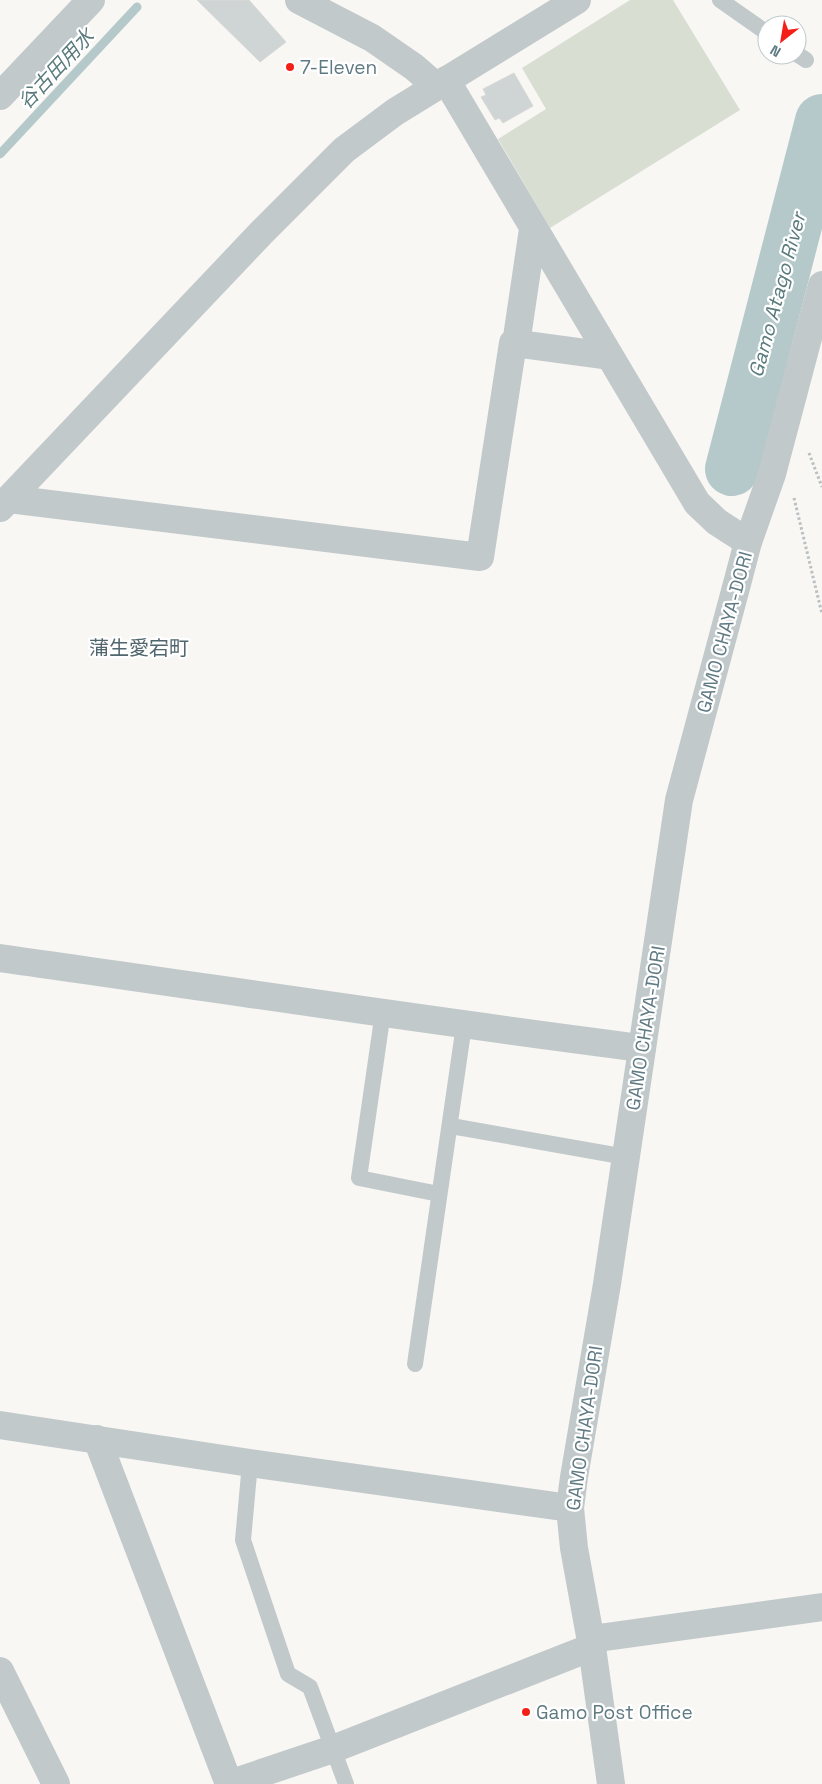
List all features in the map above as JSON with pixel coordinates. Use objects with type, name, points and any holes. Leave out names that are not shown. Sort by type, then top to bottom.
[{"type":"street","points":[[0,96],[90,0]]},
{"type":"street","points":[[299,0],[372,38],[441,83],[534,229],[697,503],[717,522],[748,542]]},
{"type":"street","points":[[5,503],[263,231],[344,150],[395,112],[576,0]]},
{"type":"street","points":[[516,344],[534,229]]},
{"type":"street","name":"GAMO CHAYA-DORI","points":[[611,1784],[592,1643],[574,1548],[570,1508],[626,1158],[679,800],[748,542],[772,474],[822,285]]},
{"type":"street","points":[[5,503],[480,557],[513,343],[609,356]]},
{"type":"street","points":[[0,958],[464,1025],[642,1048]]},
{"type":"street","points":[[0,1425],[250,1463],[570,1508]]},
{"type":"street","points":[[97,1439],[229,1784],[333,1749],[592,1643],[822,1607]]},
{"type":"street","points":[[0,1671],[56,1784]]},
{"type":"lane","points":[[720,0],[757,26]]},
{"type":"lane","points":[[383,1012],[359,1178],[440,1194]]},
{"type":"lane","points":[[415,1364],[464,1025]]},
{"type":"lane","points":[[450,1126],[626,1158]]},
{"type":"lane","points":[[250,1463],[243,1540],[288,1674],[310,1687],[346,1784]]},
{"type":"path","points":[[811,444],[809,454],[822,487]]},
{"type":"path","points":[[794,496],[822,614]]},
{"type":"shaded area","points":[[630,0],[673,0],[740,110],[550,228],[498,139],[546,109],[522,68]]},
{"type":"building","points":[[197,0],[249,0],[286,42],[260,62]]},
{"type":"building","points":[[514,73],[533,106],[503,123],[499,118],[495,120],[481,97],[486,95],[483,89]]},
{"type":"waterway","name":"谷古田用水","points":[[0,154],[137,7]]},
{"type":"waterway","name":"Gamo Atago River","points":[[732,469],[822,121]]},
{"type":"place","name":"7-Eleven","points":[[290,67]]},
{"type":"place","name":"Gamo Post Office","points":[[526,1712]]},
{"type":"district","name":"蒲生愛宕町","points":[[139,648]]}]
